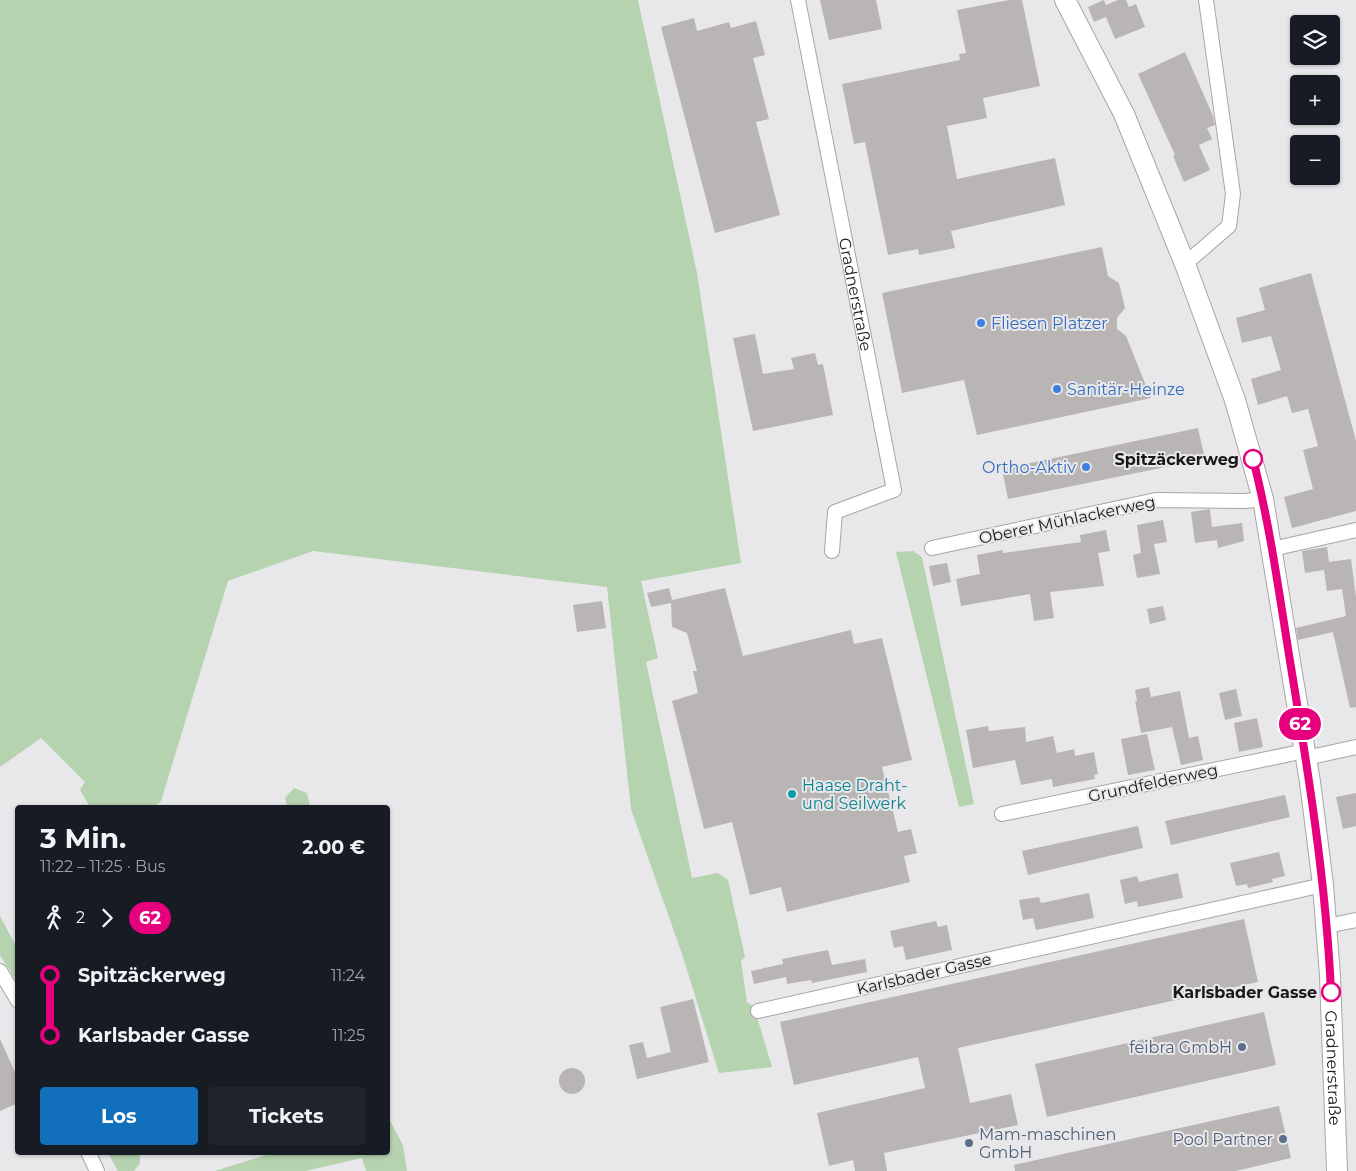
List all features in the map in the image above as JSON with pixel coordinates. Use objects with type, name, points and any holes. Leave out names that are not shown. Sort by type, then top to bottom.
[{"type":"main road","name":"Gradnerstraße","points":[[1066,0],[1124,114],[1186,264],[1235,400],[1263,499],[1305,755],[1328,926],[1337,1171]]},
{"type":"street","name":"Gradnerstraße","points":[[798,0],[894,490],[835,512],[832,551]]},
{"type":"street","points":[[1186,264],[1229,226],[1233,194],[1206,0]]},
{"type":"street","name":"Oberer Mühlackerweg","points":[[932,548],[1156,500],[1245,501],[1263,499]]},
{"type":"street","points":[[1272,549],[1356,530]]},
{"type":"street","name":"Grundfelderweg","points":[[1002,814],[1305,755],[1356,747]]},
{"type":"street","name":"Karlsbader Gasse","points":[[758,1011],[1323,884]]},
{"type":"street","points":[[1328,926],[1356,920]]},
{"type":"street","points":[[0,971],[15,996]]},
{"type":"street","points":[[89,1155],[97,1171]]},
{"type":"green space","points":[[0,0],[638,0],[697,273],[741,563],[641,581],[658,658],[646,662],[692,878],[718,873],[728,880],[745,957],[741,961],[747,1002],[754,1007],[772,1067],[719,1073],[683,957],[631,809],[607,587],[313,551],[228,581],[161,801],[156,805],[89,805],[80,790],[85,782],[41,738],[0,767]]},
{"type":"green space","points":[[913,551],[922,557],[974,804],[959,807],[896,552]]},
{"type":"green space","points":[[294,788],[307,793],[310,805],[287,805],[285,798]]},
{"type":"green space","points":[[0,916],[15,944],[15,979],[0,955]]},
{"type":"green space","points":[[390,1121],[403,1145],[407,1171],[366,1171],[362,1158],[305,1171],[215,1171],[266,1155],[390,1155]]},
{"type":"green space","points":[[109,1155],[140,1155],[140,1163],[134,1171],[118,1171]]},
{"type":"building","points":[[820,0],[876,0],[882,29],[829,40]]},
{"type":"building","points":[[1009,0],[1022,0],[1040,86],[983,98],[987,118],[947,126],[957,179],[1055,158],[1065,205],[951,231],[955,248],[919,255],[918,249],[888,255],[865,142],[854,144],[842,84],[960,60],[959,54],[966,53],[957,10]]},
{"type":"building","points":[[1104,0],[1106,5],[1118,0],[1126,0],[1129,7],[1136,4],[1145,27],[1115,39],[1106,17],[1094,22],[1088,7]]},
{"type":"building","points":[[694,18],[697,31],[729,22],[731,28],[756,21],[765,55],[753,58],[769,119],[756,122],[780,215],[715,233],[661,27]]},
{"type":"building","points":[[1185,52],[1213,116],[1215,125],[1207,128],[1212,139],[1199,145],[1210,170],[1184,182],[1173,156],[1175,155],[1138,74]]},
{"type":"building","name":"Fliesen Platzer","points":[[1102,247],[1108,276],[1119,283],[1125,308],[1117,318],[1117,329],[1126,336],[1151,398],[977,435],[964,380],[902,393],[882,293]]},
{"type":"building","points":[[1311,273],[1356,441],[1356,511],[1292,528],[1284,497],[1313,489],[1303,450],[1318,446],[1308,409],[1292,413],[1287,396],[1258,405],[1251,379],[1281,370],[1271,336],[1242,343],[1236,318],[1265,310],[1259,288]]},
{"type":"building","points":[[755,334],[763,374],[794,369],[791,358],[815,353],[818,365],[823,364],[833,415],[753,431],[733,338]]},
{"type":"building","points":[[1198,428],[1205,459],[1008,499],[1002,469]]},
{"type":"building","points":[[1210,509],[1212,527],[1242,523],[1244,541],[1218,548],[1217,540],[1195,543],[1191,512]]},
{"type":"building","points":[[1163,520],[1167,542],[1154,544],[1160,574],[1137,578],[1133,555],[1141,553],[1137,525]]},
{"type":"building","points":[[1106,530],[1110,551],[1098,553],[1104,586],[1050,592],[1054,618],[1034,621],[1030,594],[961,606],[956,579],[980,574],[977,555],[1003,550],[1003,553],[1081,542],[1080,535]]},
{"type":"building","points":[[1327,547],[1329,562],[1351,559],[1356,597],[1356,707],[1350,708],[1333,632],[1298,640],[1296,628],[1346,616],[1342,589],[1327,591],[1324,570],[1305,573],[1302,551]]},
{"type":"building","points":[[947,563],[951,582],[933,586],[929,566]]},
{"type":"building","name":"Haase Draht- und Seilwerk","points":[[669,588],[672,600],[725,588],[743,656],[851,630],[854,644],[882,638],[912,760],[882,767],[898,832],[911,829],[917,853],[904,856],[910,882],[787,912],[781,887],[750,895],[732,822],[704,829],[672,701],[698,693],[693,671],[697,671],[687,633],[672,627],[671,603],[651,607],[647,593]]},
{"type":"building","points":[[602,601],[606,628],[577,632],[573,605]]},
{"type":"building","points":[[1163,606],[1166,620],[1150,624],[1147,609]]},
{"type":"building","points":[[1149,687],[1151,697],[1180,691],[1189,738],[1198,736],[1203,760],[1181,765],[1172,727],[1141,733],[1135,701],[1137,701],[1135,690]]},
{"type":"building","points":[[1236,689],[1242,716],[1225,720],[1219,693]]},
{"type":"building","points":[[1257,718],[1263,747],[1239,752],[1234,723]]},
{"type":"building","points":[[988,726],[989,731],[1025,727],[1026,742],[1053,736],[1057,753],[1074,749],[1075,756],[1094,752],[1098,774],[1094,775],[1095,779],[1053,787],[1052,779],[1021,785],[1015,760],[973,768],[966,730]]},
{"type":"building","points":[[1147,734],[1155,770],[1128,775],[1121,739]]},
{"type":"building","points":[[1356,793],[1356,826],[1343,829],[1336,797]]},
{"type":"building","points":[[1285,795],[1290,817],[1171,845],[1165,821]]},
{"type":"building","points":[[1138,826],[1143,848],[1028,875],[1022,851]]},
{"type":"building","points":[[1279,852],[1285,876],[1272,879],[1273,882],[1248,888],[1247,884],[1236,886],[1230,863]]},
{"type":"building","points":[[1178,873],[1183,898],[1138,907],[1137,901],[1125,904],[1120,880],[1137,876],[1139,882]]},
{"type":"building","points":[[1089,893],[1094,918],[1036,930],[1033,918],[1023,920],[1019,900],[1039,897],[1041,903]]},
{"type":"building","points":[[1244,919],[1258,982],[958,1048],[970,1103],[1011,1094],[1018,1125],[884,1153],[887,1171],[855,1171],[853,1160],[829,1166],[817,1113],[925,1088],[918,1057],[794,1085],[780,1022]]},
{"type":"building","points":[[936,921],[938,927],[947,925],[952,950],[906,960],[903,946],[894,948],[890,931]]},
{"type":"building","points":[[828,950],[832,965],[865,959],[867,972],[812,983],[811,980],[787,984],[786,977],[754,984],[751,971],[783,964],[782,959]]},
{"type":"building","points":[[693,999],[709,1062],[637,1079],[629,1045],[643,1042],[647,1058],[671,1052],[660,1007]]},
{"type":"building","points":[[1264,1012],[1276,1065],[1047,1117],[1035,1064]]},
{"type":"building","points":[[0,1039],[15,1072],[15,1104],[0,1111]]},
{"type":"building","points":[[572,1068],[581,1072],[585,1081],[581,1090],[572,1094],[563,1090],[559,1081],[563,1072]]},
{"type":"building","points":[[1279,1106],[1291,1158],[1236,1171],[1015,1171],[1014,1165]]},
{"type":"bus line","name":"62","points":[[1253,459],[1263,499],[1272,549],[1310,782],[1328,926],[1331,992]]},
{"type":"place","name":"Fliesen Platzer","points":[[981,323]]},
{"type":"place","name":"Sanitär-Heinze","points":[[1057,389]]},
{"type":"place","name":"Spitzäckerweg","points":[[1253,459]]},
{"type":"place","name":"Ortho-Aktiv","points":[[1086,467]]},
{"type":"place","name":"Haase Draht- und Seilwerk","points":[[792,794]]},
{"type":"place","name":"Karlsbader Gasse","points":[[1331,992]]},
{"type":"place","name":"feibra GmbH","points":[[1242,1047]]},
{"type":"place","name":"Pool Partner","points":[[1283,1139]]},
{"type":"place","name":"Mam-maschinen GmbH","points":[[969,1143]]}]
